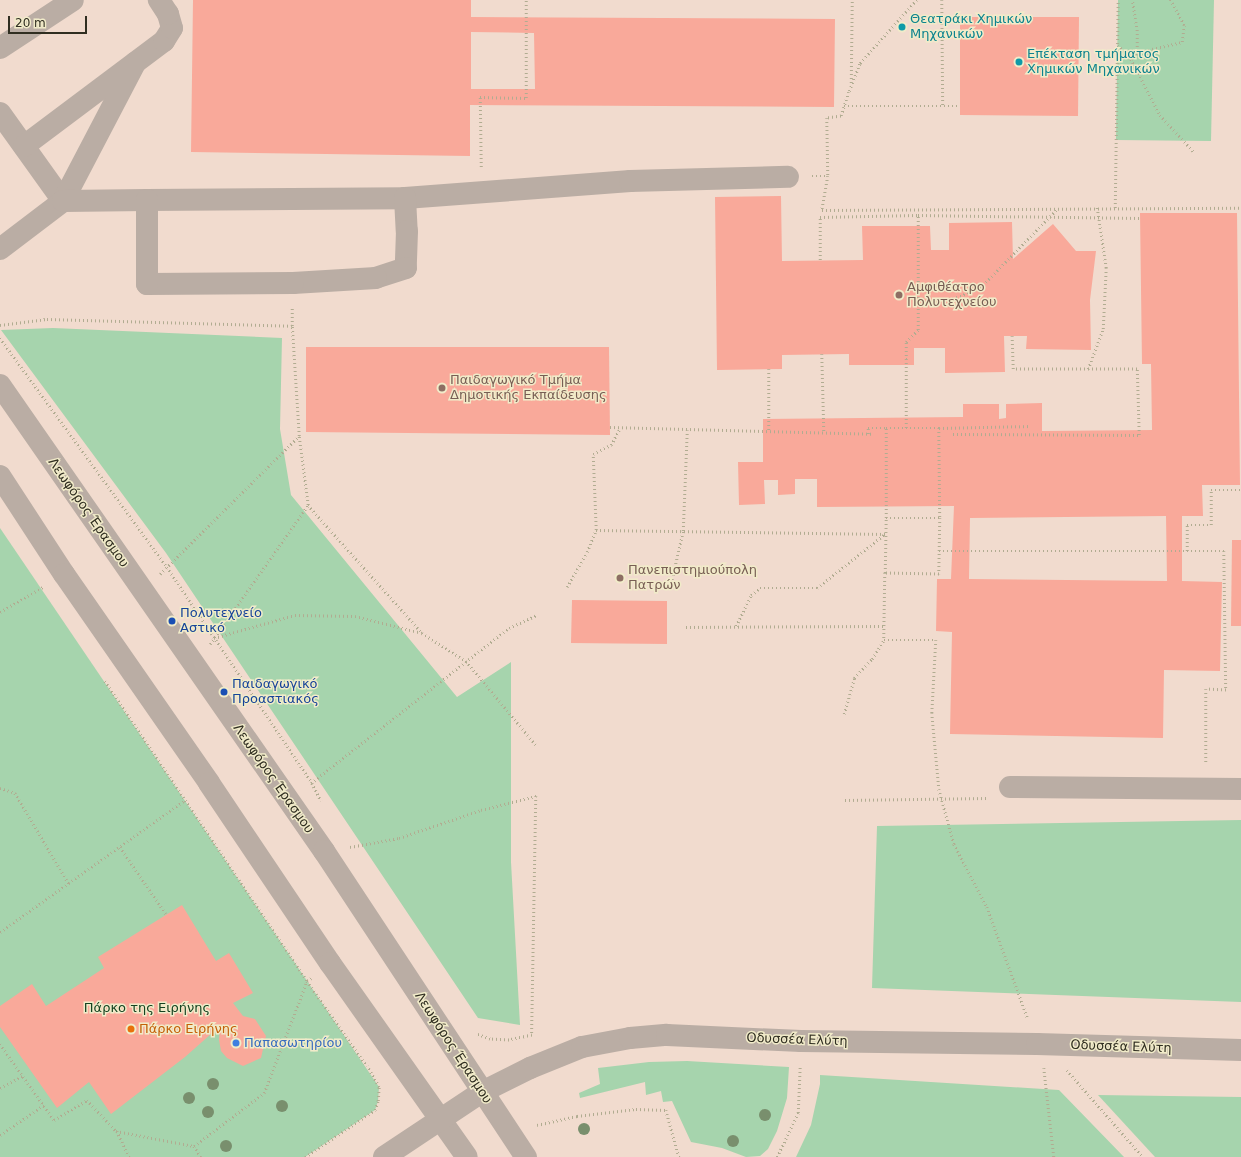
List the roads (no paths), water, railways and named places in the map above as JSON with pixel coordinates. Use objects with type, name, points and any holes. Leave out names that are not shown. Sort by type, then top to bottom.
[{"type":"street","points":[[0,48],[73,0]]},
{"type":"street","points":[[24,146],[164,41],[172,28],[168,14],[159,0]]},
{"type":"street","points":[[0,249],[63,201],[135,63]]},
{"type":"street","points":[[0,113],[63,201]]},
{"type":"street","points":[[63,201],[405,198],[630,181],[788,176]]},
{"type":"street","points":[[147,200],[147,284],[293,282],[376,278],[406,268],[407,231],[405,198]]},
{"type":"street","name":"Λεωφόρος Έρασμου","points":[[0,385],[324,851],[526,1157]]},
{"type":"street","points":[[0,476],[64,574],[209,783],[330,963],[467,1157]]},
{"type":"street","points":[[1010,787],[1241,789]]},
{"type":"street","name":"Οδυσσέα Ελύτη","points":[[384,1157],[442,1120],[482,1092],[564,1053],[611,1040],[667,1035],[801,1041],[1041,1044],[1241,1050]]},
{"type":"place","name":"Θεατράκι Χημικών Μηχανικών","points":[[902,27]]},
{"type":"place","name":"Επέκταση τμήματος Χημικών Μηχανικών","points":[[1019,62]]},
{"type":"place","name":"Αμφιθέατρο Πολυτεχνείου","points":[[899,295]]},
{"type":"place","name":"Παιδαγωγικό Τμήμα Δημοτικής Εκπαίδευσης","points":[[442,388]]},
{"type":"place","name":"Πανεπιστημιούπολη Πατρών","points":[[620,578]]},
{"type":"place","name":"Πολυτεχνείο Αστικό","points":[[172,621]]},
{"type":"place","name":"Παιδαγωγικό Προαστιακός","points":[[224,692]]},
{"type":"place","name":"Πάρκο Ειρήνης","points":[[131,1029]]},
{"type":"place","name":"Παπασωτηρίου","points":[[236,1043]]},
{"type":"park label","name":"Πάρκο της Ειρήνης","points":[[147,1008]]}]
